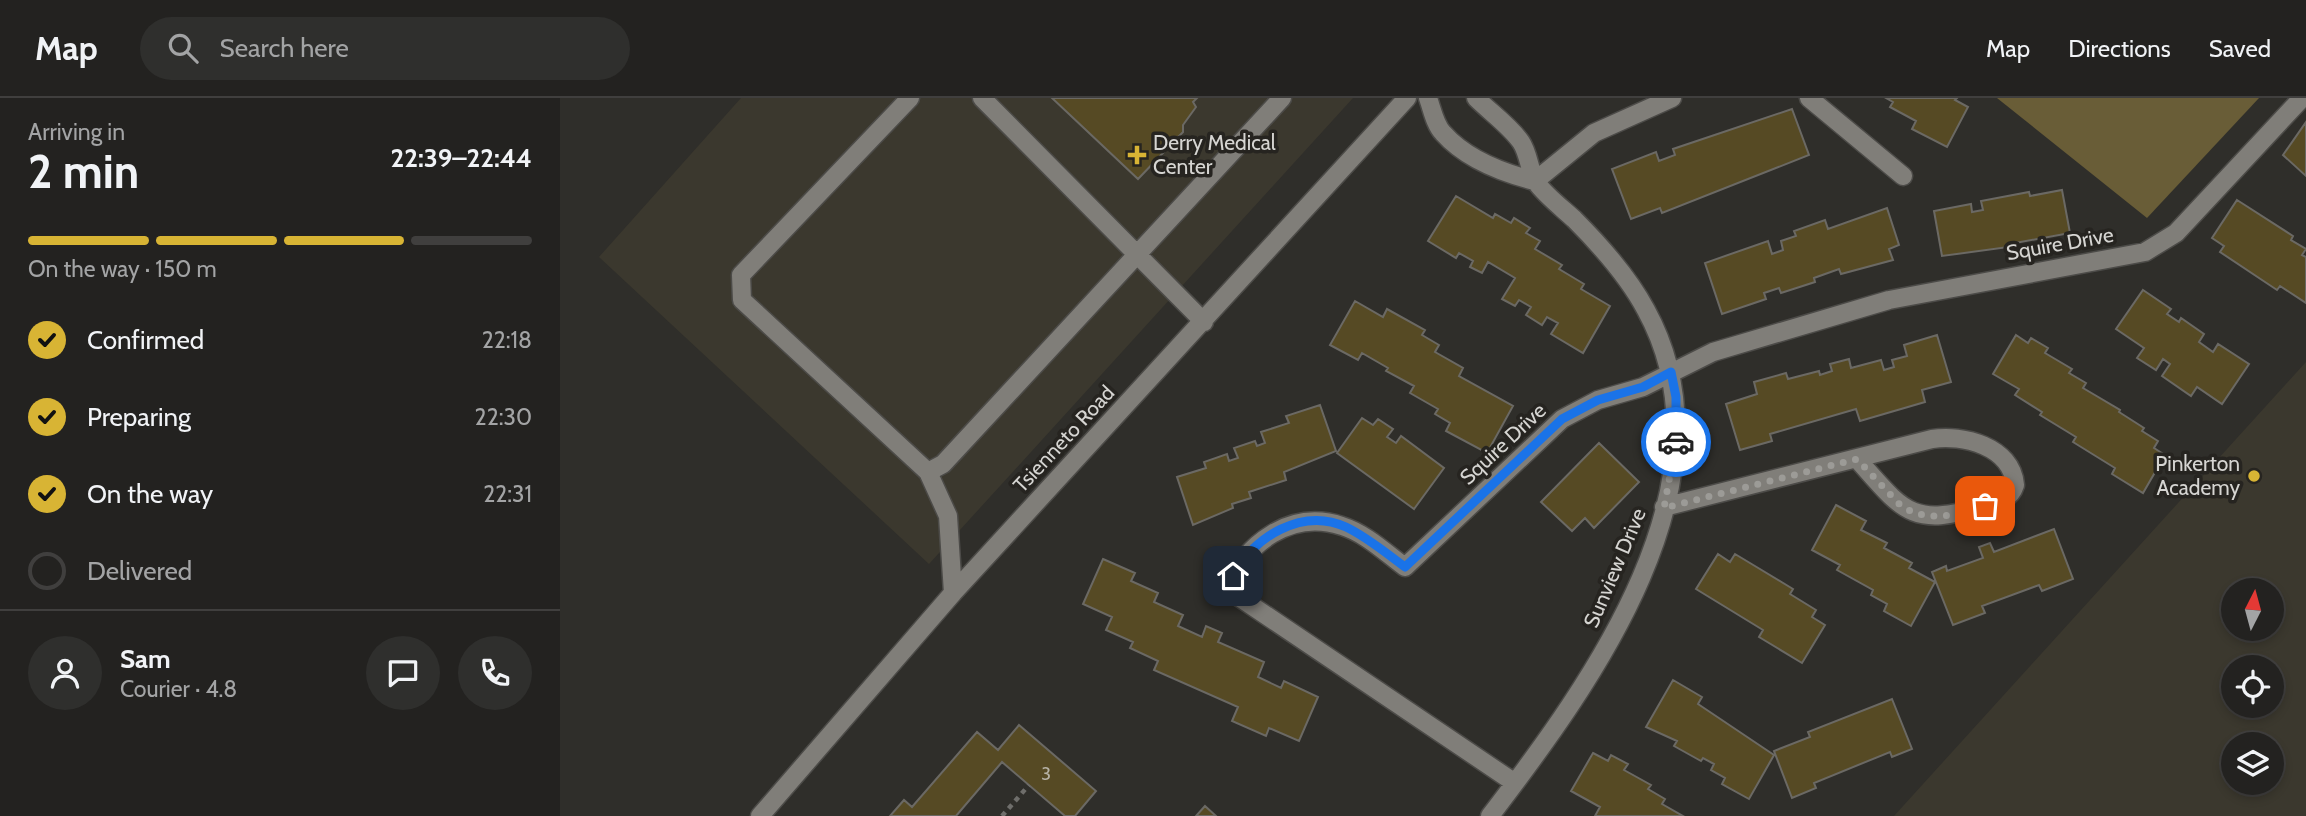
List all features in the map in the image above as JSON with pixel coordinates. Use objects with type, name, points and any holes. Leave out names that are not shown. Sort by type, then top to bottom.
[{"type":"street","points":[[910,98],[741,275],[743,300],[928,472],[948,516],[953,593]]},
{"type":"street","points":[[982,98],[1204,322]]},
{"type":"street","points":[[928,472],[943,464],[1282,98]]},
{"type":"street","name":"Tsienneto Road","points":[[760,816],[953,593],[1407,98]]},
{"type":"street","name":"Sunview Drive","points":[[1427,98],[1441,132],[1467,154],[1509,174],[1535,181]]},
{"type":"street","name":"Sunview Drive","points":[[1476,98],[1520,141],[1535,181],[1604,251],[1646,309],[1671,372],[1676,397],[1676,443],[1664,508],[1648,559],[1603,653],[1564,715],[1489,816]]},
{"type":"street","points":[[1535,181],[1594,134],[1672,98]]},
{"type":"street","points":[[1809,98],[1903,176]]},
{"type":"street","name":"Squire Drive","points":[[1515,783],[1227,589],[1247,553],[1267,536],[1283,528],[1316,522],[1344,526],[1405,567],[1562,419],[1598,400],[1643,387],[1713,352],[1889,300],[2145,252],[2176,233],[2302,98]]},
{"type":"street","points":[[1664,508],[1932,439],[1966,438],[2001,458],[2011,472],[2015,485],[2003,500],[1948,517],[1930,517],[1902,507],[1857,459]]},
{"type":"path","points":[[1002,816],[1029,785]]},
{"type":"shaded area","points":[[741,98],[1353,98],[929,564],[599,257]]},
{"type":"shaded area","points":[[1997,98],[2259,98],[2147,218]]},
{"type":"shaded area","name":"Pinkerton Academy","points":[[2306,362],[2306,816],[1894,816]]},
{"type":"building","name":"Derry Medical Center","points":[[1052,98],[1197,98],[1193,102],[1196,107],[1183,125],[1183,132],[1138,179]]},
{"type":"building","points":[[1886,98],[1957,98],[1955,100],[1968,107],[1947,147],[1912,129],[1916,121],[1890,107],[1893,102]]},
{"type":"building","points":[[1792,109],[1809,155],[1662,213],[1660,208],[1631,219],[1612,169],[1656,152],[1659,161],[1675,155],[1673,149]]},
{"type":"building","points":[[2306,122],[2306,176],[2283,155]]},
{"type":"building","points":[[2062,190],[2070,233],[2015,243],[2016,246],[1942,256],[1934,211],[1971,204],[1972,212],[1983,210],[1981,201],[2029,192],[2030,196]]},
{"type":"building","points":[[1456,196],[1493,218],[1495,214],[1511,223],[1514,218],[1530,228],[1526,233],[1540,241],[1535,249],[1562,265],[1559,269],[1584,284],[1581,289],[1610,306],[1583,353],[1551,334],[1558,323],[1547,317],[1542,325],[1526,315],[1531,307],[1519,300],[1515,306],[1502,299],[1515,278],[1488,262],[1482,273],[1470,267],[1473,261],[1459,253],[1456,258],[1428,241]]},
{"type":"building","points":[[2237,200],[2293,236],[2291,240],[2306,249],[2302,255],[2306,257],[2306,303],[2280,286],[2277,290],[2220,252],[2224,246],[2212,238]]},
{"type":"building","points":[[1887,208],[1899,245],[1889,249],[1893,260],[1841,274],[1839,269],[1814,278],[1815,282],[1781,293],[1779,288],[1764,293],[1766,299],[1722,314],[1705,263],[1768,241],[1772,254],[1783,250],[1781,241],[1796,236],[1794,231],[1825,220],[1828,229]]},
{"type":"building","points":[[2143,290],[2171,309],[2167,314],[2179,322],[2181,318],[2204,334],[2199,342],[2213,352],[2218,344],[2249,364],[2222,404],[2197,387],[2191,396],[2162,376],[2170,364],[2163,359],[2156,370],[2137,358],[2144,348],[2116,329]]},
{"type":"building","points":[[1355,301],[1383,317],[1387,309],[1425,330],[1422,335],[1439,345],[1435,352],[1463,368],[1459,376],[1513,406],[1487,453],[1446,431],[1450,423],[1435,414],[1438,409],[1410,393],[1414,386],[1386,371],[1388,368],[1362,353],[1358,360],[1330,345]]},
{"type":"building","points":[[1937,335],[1951,382],[1922,390],[1925,402],[1860,421],[1856,409],[1770,434],[1772,441],[1740,450],[1726,404],[1757,394],[1754,382],[1786,373],[1788,379],[1819,371],[1820,375],[1832,371],[1830,364],[1849,359],[1851,368],[1881,360],[1884,370],[1894,367],[1892,360],[1907,356],[1904,345]]},
{"type":"building","points":[[2016,335],[2028,343],[2031,338],[2048,348],[2045,353],[2072,369],[2069,373],[2086,383],[2083,388],[2120,410],[2119,412],[2144,428],[2142,431],[2158,441],[2154,448],[2165,455],[2143,493],[2112,474],[2115,468],[2073,442],[2076,437],[2040,415],[2042,412],[2015,395],[2019,389],[1993,374]]},
{"type":"building","points":[[1320,405],[1336,451],[1284,472],[1286,480],[1249,492],[1251,498],[1232,504],[1233,508],[1193,525],[1177,477],[1206,468],[1204,462],[1227,454],[1229,461],[1238,458],[1234,448],[1255,441],[1257,446],[1265,443],[1261,432],[1289,423],[1286,416]]},
{"type":"building","points":[[1362,418],[1373,425],[1378,419],[1393,429],[1387,437],[1396,443],[1401,436],[1444,468],[1414,509],[1337,453]]},
{"type":"building","points":[[1599,443],[1639,482],[1594,528],[1585,518],[1572,531],[1541,502]]},
{"type":"building","points":[[1836,505],[1866,521],[1861,530],[1887,543],[1884,548],[1912,563],[1909,568],[1935,582],[1911,626],[1884,611],[1887,604],[1871,595],[1873,590],[1837,570],[1840,565],[1812,550]]},
{"type":"building","points":[[2054,529],[2073,579],[2042,591],[2039,585],[1982,606],[1985,613],[1953,625],[1932,572],[1946,566],[1947,571],[1983,558],[1979,547],[1990,543],[1994,552]]},
{"type":"building","points":[[1718,554],[1730,562],[1735,554],[1793,589],[1790,594],[1816,610],[1812,617],[1825,625],[1802,663],[1759,637],[1763,630],[1696,589]]},
{"type":"building","points":[[1103,559],[1135,573],[1131,581],[1158,593],[1154,602],[1183,615],[1178,626],[1202,637],[1206,626],[1222,633],[1218,642],[1264,662],[1258,677],[1281,688],[1284,681],[1318,697],[1299,741],[1269,728],[1266,736],[1232,721],[1238,707],[1154,670],[1158,661],[1130,648],[1133,642],[1106,630],[1112,617],[1083,604]]},
{"type":"building","points":[[1673,680],[1702,697],[1698,704],[1774,755],[1749,799],[1722,784],[1725,778],[1711,770],[1714,764],[1703,758],[1701,761],[1674,746],[1677,741],[1646,727]]},
{"type":"building","points":[[1892,699],[1912,749],[1892,757],[1890,752],[1814,783],[1816,788],[1792,798],[1774,751],[1810,737],[1808,732]]},
{"type":"building","points":[[1019,725],[1096,791],[1075,816],[1065,816],[1002,762],[956,816],[890,816],[904,800],[912,807],[977,732],[998,750]]},
{"type":"building","points":[[1593,753],[1608,761],[1611,755],[1628,764],[1624,770],[1651,785],[1648,789],[1665,799],[1662,804],[1683,816],[1595,816],[1600,807],[1571,791]]},
{"type":"building","points":[[1205,806],[1216,816],[1196,816]]},
{"type":"way so far","points":[[1676,442],[1672,477],[1664,508],[1857,459],[1902,507],[1911,512],[1930,517],[1948,517],[1985,506]]},
{"type":"place","name":"Derry Medical Center","points":[[1137,155]]},
{"type":"place","name":"Pinkerton Academy","points":[[2254,476]]},
{"type":"route","points":[[1233,576],[1252,547],[1267,536],[1283,528],[1316,522],[1344,526],[1405,567],[1562,419],[1581,407],[1643,387],[1671,372],[1676,397],[1676,442]]}]
